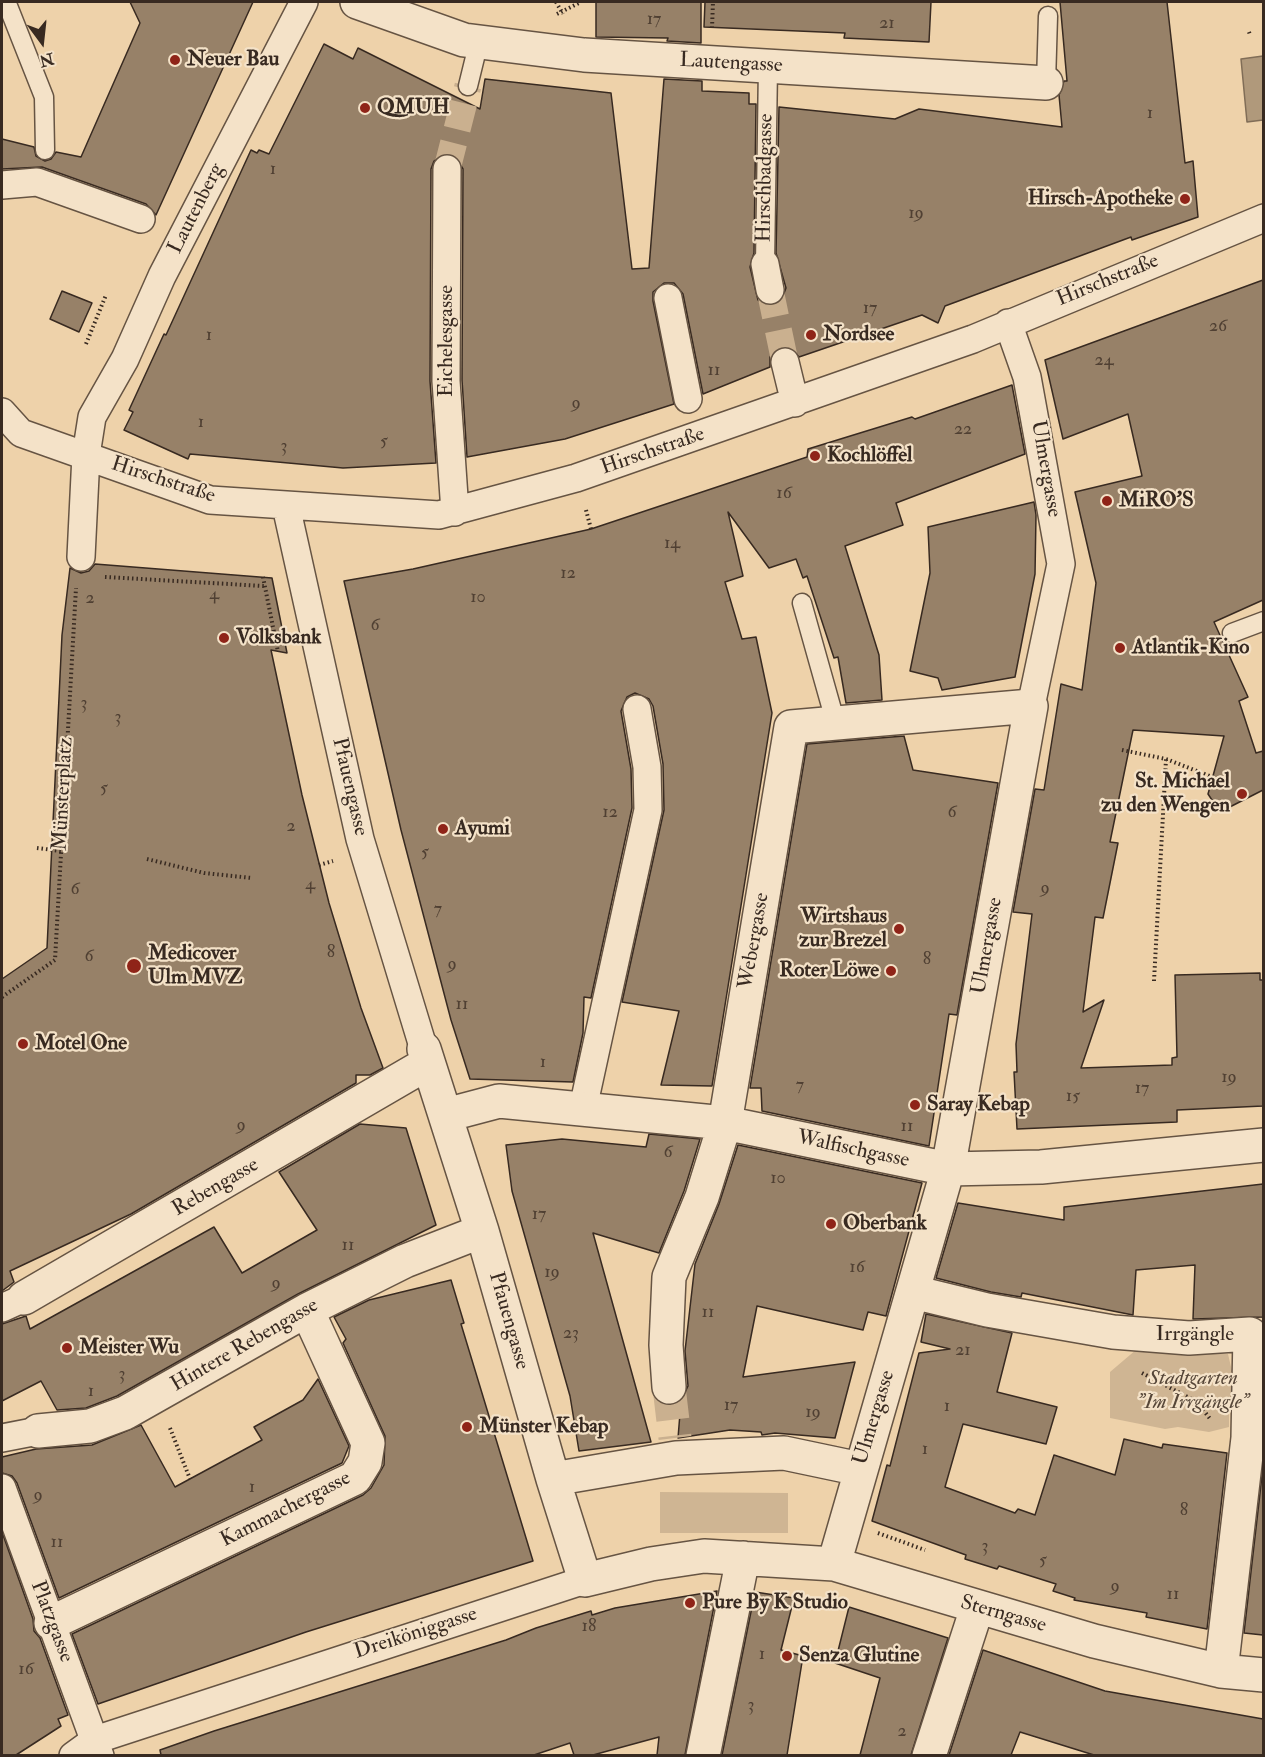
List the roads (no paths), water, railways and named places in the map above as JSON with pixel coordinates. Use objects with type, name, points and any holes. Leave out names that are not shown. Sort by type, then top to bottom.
[{"type":"street","name":"Lautenberg","points":[[86,455],[92,417],[125,359],[162,276],[304,2]]},
{"type":"street","name":"Lautengasse","points":[[357,2],[464,40],[584,55],[1046,83]]},
{"type":"street","name":"Eichelesgasse","points":[[447,169],[446,381],[455,512]]},
{"type":"street","points":[[2,185],[38,180],[141,219]]},
{"type":"street","name":"Hirschstraße","points":[[2,412],[21,433],[210,500],[439,515],[576,478],[973,339],[1263,218]]},
{"type":"street","name":"Hirschbadgasse","points":[[765,264],[770,290]]},
{"type":"street","name":"Hirschstraße","points":[[668,298],[688,399]]},
{"type":"street","name":"Ulmergasse","points":[[834,1564],[948,1169],[1031,706],[1061,564],[1028,377],[1008,323]]},
{"type":"street","points":[[785,362],[795,403]]},
{"type":"street","points":[[86,455],[90,567]]},
{"type":"street","name":"Pfauengasse","points":[[286,506],[360,839],[426,1056],[483,1231],[553,1479],[585,1580]]},
{"type":"street","name":"Webergasse","points":[[669,1387],[666,1344],[669,1277],[702,1197],[725,1123],[791,727],[1031,706]]},
{"type":"street","points":[[583,1108],[648,810],[647,767],[637,709]]},
{"type":"street","name":"Rebengasse","points":[[13,1303],[219,1187],[426,1056]]},
{"type":"street","name":"Walfischgasse","points":[[446,1115],[499,1101],[725,1123],[948,1169],[1041,1167],[1263,1145]]},
{"type":"street","name":"Hintere Rebengasse","points":[[2,1437],[90,1426],[125,1413],[307,1310],[405,1261],[483,1231]]},
{"type":"street","name":"Irrgängle","points":[[913,1292],[946,1302],[1113,1332],[1189,1338],[1250,1334],[1248,1438],[1221,1671]]},
{"type":"street","name":"Kammachergasse","points":[[51,1623],[355,1478],[365,1462],[368,1443],[307,1310]]},
{"type":"street","points":[[553,1479],[675,1448],[784,1453],[860,1469]]},
{"type":"street","name":"Platzgasse","points":[[2,1488],[97,1748]]},
{"type":"street","name":"Dreiköniggasse","points":[[73,1755],[585,1580],[651,1564],[704,1557],[743,1558]]},
{"type":"street","points":[[703,1755],[743,1558]]},
{"type":"street","name":"Sterngasse","points":[[743,1558],[834,1564],[1094,1641],[1221,1671],[1263,1675]]},
{"type":"street","points":[[929,1755],[977,1608]]},
{"type":"lane","points":[[8,6],[44,97],[45,150]]},
{"type":"lane","name":"Lautengasse","points":[[1046,83],[1048,16]]},
{"type":"lane","points":[[468,86],[479,41]]},
{"type":"lane","name":"Hirschbadgasse","points":[[765,264],[768,66]]},
{"type":"lane","points":[[802,603],[836,724]]},
{"type":"lane","points":[[1232,633],[1263,621]]},
{"type":"tunnel","points":[[447,169],[468,86]]},
{"type":"tunnel","points":[[770,290],[785,362]]},
{"type":"tunnel","points":[[669,1387],[675,1438]]},
{"type":"place","name":"Neuer Bau","points":[[175,60]]},
{"type":"place","name":"QMUH","points":[[365,108]]},
{"type":"place","name":"Hirsch-Apotheke","points":[[1185,199]]},
{"type":"place","name":"Nordsee","points":[[811,335]]},
{"type":"place","name":"Kochlöffel","points":[[815,456]]},
{"type":"place","name":"MiRO'S","points":[[1107,501]]},
{"type":"place","name":"Volksbank","points":[[224,638]]},
{"type":"place","name":"Atlantik-Kino","points":[[1120,648]]},
{"type":"place","name":"St. Michael zu den Wengen","points":[[1242,794]]},
{"type":"place","name":"Ayumi","points":[[443,829]]},
{"type":"place","name":"Wirtshaus zur Brezel","points":[[899,929]]},
{"type":"place","name":"Medicover Ulm MVZ","points":[[134,966]]},
{"type":"place","name":"Roter Löwe","points":[[891,971]]},
{"type":"place","name":"Motel One","points":[[23,1044]]},
{"type":"place","name":"Saray Kebap","points":[[915,1105]]},
{"type":"place","name":"Oberbank","points":[[831,1224]]},
{"type":"place","name":"Meister Wu","points":[[67,1348]]},
{"type":"place","name":"Münster Kebap","points":[[467,1427]]},
{"type":"place","name":"Pure By K Studio","points":[[690,1603]]},
{"type":"place","name":"Senza Glutine","points":[[787,1656]]},
{"type":"park label","name":"Stadtgarten \"Im Irrgängle\"","points":[[1193,1391]]}]
